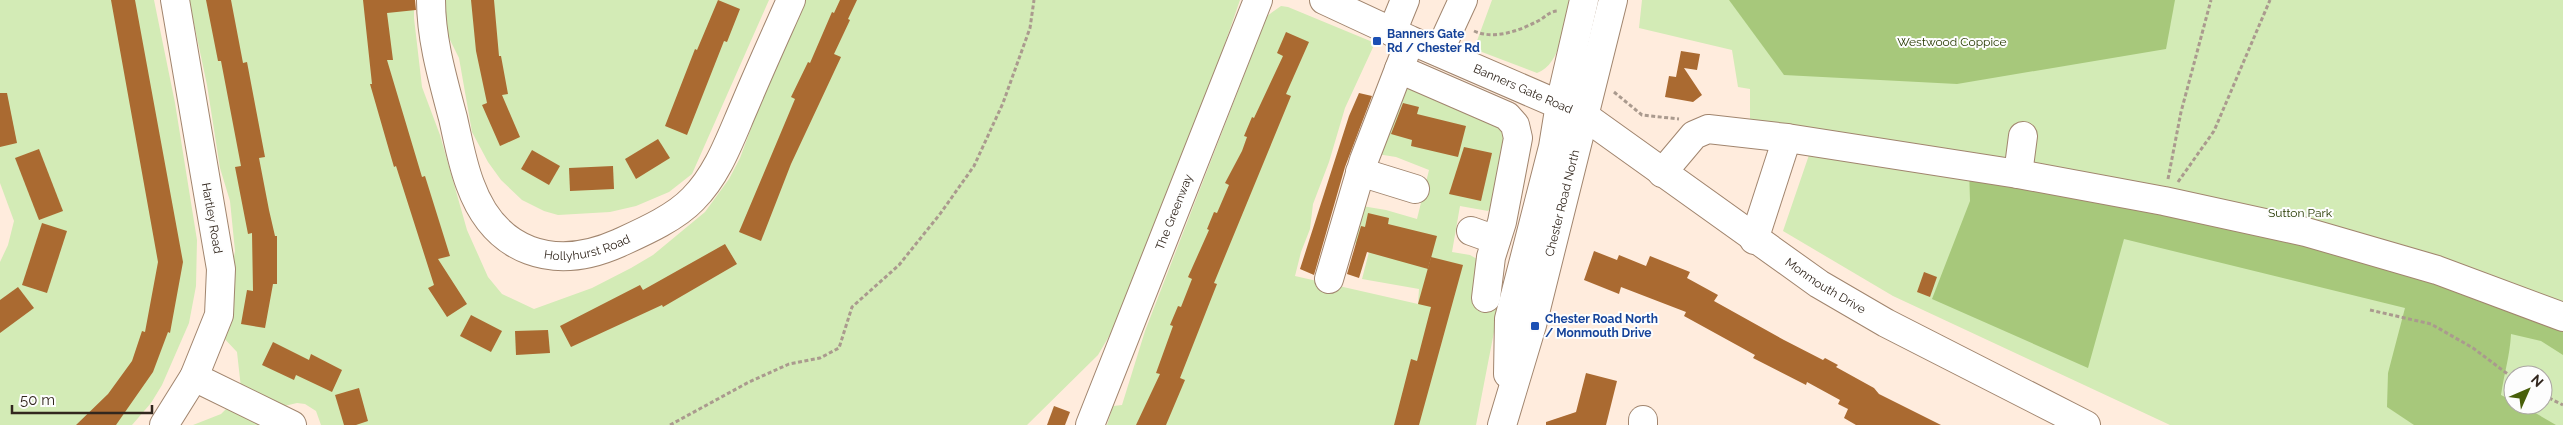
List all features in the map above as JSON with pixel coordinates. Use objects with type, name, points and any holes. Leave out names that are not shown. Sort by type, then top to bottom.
[{"type":"main road","name":"Hartley Road","points":[[164,425],[194,377],[219,315],[221,269],[174,0]]},
{"type":"main road","name":"Hollyhurst Road","points":[[431,0],[441,75],[470,184],[481,207],[496,229],[532,253],[578,256],[602,251],[669,216],[692,200],[708,181],[722,156],[791,0]]},
{"type":"main road","name":"The Greenway","points":[[1090,425],[1258,0]]},
{"type":"main road","name":"Banners Gate Road","points":[[1324,0],[1401,36],[1572,110]]},
{"type":"main road","points":[[1329,279],[1360,172],[1399,69],[1405,0]]},
{"type":"main road","name":"Chester Road North","points":[[1505,415],[1509,319],[1553,146],[1572,110],[1613,0]]},
{"type":"main road","name":"Chester Road North","points":[[1572,110],[1582,6]]},
{"type":"main road","points":[[1439,52],[1458,11]]},
{"type":"main road","points":[[1399,69],[1506,116],[1515,125],[1518,138],[1491,257],[1486,298]]},
{"type":"main road","name":"Monmouth Drive","points":[[1572,110],[1819,284],[1886,323],[2086,425]]},
{"type":"main road","points":[[1662,173],[1694,135],[1708,128],[1787,138],[2018,174],[2164,201],[2306,232],[2428,267],[2563,317]]},
{"type":"main road","points":[[2018,174],[2023,136]]},
{"type":"main road","points":[[1754,240],[1787,138]]},
{"type":"main road","points":[[1360,172],[1415,189]]},
{"type":"main road","points":[[1471,230],[1496,240]]},
{"type":"main road","points":[[194,377],[292,425]]},
{"type":"path","points":[[670,425],[749,382],[789,364],[820,358],[839,348],[852,307],[899,265],[940,214],[974,166],[1006,94],[1030,28],[1034,0]]},
{"type":"path","points":[[2164,201],[2181,112],[2211,0]]},
{"type":"path","points":[[2164,201],[2214,131],[2270,0]]},
{"type":"path","points":[[1458,11],[1479,34],[1497,36],[1539,21],[1551,11],[1582,6]]},
{"type":"path","points":[[1612,91],[1642,116],[1688,119]]},
{"type":"path","points":[[2370,310],[2431,324],[2472,348],[2503,371]]},
{"type":"green space","points":[[0,0],[154,0],[175,103],[197,240],[196,286],[189,323],[162,385],[151,403],[132,425],[0,425],[0,262],[8,245],[14,221],[0,183]]},
{"type":"green space","points":[[189,0],[414,0],[414,18],[422,87],[440,135],[467,230],[488,277],[502,294],[534,309],[592,288],[631,268],[653,255],[705,212],[729,179],[740,158],[766,88],[806,0],[1240,0],[1145,275],[1098,355],[1027,425],[321,425],[316,411],[305,404],[297,403],[280,407],[241,388],[237,352],[221,335],[234,287],[232,268],[235,251],[230,201],[220,168],[207,85]]},
{"type":"green space","points":[[444,0],[769,0],[692,174],[669,192],[636,206],[610,212],[558,215],[544,211],[522,200],[501,180],[488,162],[472,132],[459,58],[447,34]]},
{"type":"green space","points":[[1492,0],[1569,0],[1557,52],[1545,68],[1537,73],[1474,49]]},
{"type":"green space","name":"Sutton Park","points":[[1642,0],[2563,0],[2563,425],[2170,425],[1893,296],[1783,231],[1809,155],[1750,141],[1750,89],[1738,87],[1732,50],[1639,28]]},
{"type":"green space","name":"Westwood Coppice","points":[[1729,0],[2175,0],[2166,49],[1957,84],[1784,75]]},
{"type":"green space","points":[[1281,6],[1288,7],[1375,43],[1345,108],[1329,162],[1313,204],[1310,229],[1301,252],[1295,276],[1418,304],[1419,289],[1362,279],[1370,248],[1351,242],[1362,206],[1386,210],[1417,219],[1429,170],[1396,157],[1377,154],[1408,84],[1507,130],[1497,200],[1488,211],[1460,206],[1452,252],[1470,255],[1477,259],[1479,268],[1474,301],[1499,306],[1476,425],[1107,425],[1113,406],[1122,405],[1145,331],[1267,16]]},
{"type":"green space","points":[[1969,166],[2164,201],[2563,317],[2563,355],[2541,341],[2511,334],[2506,365],[2503,365],[2501,395],[2503,396],[2503,415],[2539,415],[2556,425],[2414,425],[2387,407],[2388,373],[2405,308],[2124,239],[2088,368],[1932,299],[1970,201]]},
{"type":"green space","points":[[231,404],[270,425],[193,425],[221,414]]},
{"type":"building","points":[[111,0],[135,0],[183,262],[170,333],[168,332],[153,372],[116,425],[76,425],[108,394],[132,361],[142,331],[145,332],[158,262]]},
{"type":"building","points":[[206,0],[231,0],[243,63],[247,62],[265,157],[259,158],[275,236],[277,236],[277,284],[273,284],[265,328],[241,324],[247,290],[253,291],[252,233],[248,234],[235,167],[241,166],[221,61],[218,61]]},
{"type":"building","points":[[363,0],[415,0],[416,10],[387,13],[393,60],[387,60],[422,177],[425,176],[450,256],[438,259],[467,304],[447,317],[428,288],[434,285],[396,166],[394,167],[370,84],[372,84]]},
{"type":"building","points":[[471,0],[494,0],[499,56],[501,56],[508,94],[502,95],[520,137],[500,146],[482,105],[487,103],[476,51]]},
{"type":"building","points":[[718,0],[740,9],[727,42],[724,41],[687,135],[665,126],[695,49],[697,50]]},
{"type":"building","points":[[840,0],[857,0],[834,54],[841,57],[791,164],[761,241],[739,232],[795,99],[791,97],[808,62],[810,63],[832,12],[834,13]]},
{"type":"building","points":[[1286,32],[1309,42],[1286,94],[1291,96],[1214,283],[1217,284],[1180,378],[1185,380],[1166,425],[1136,425],[1160,374],[1156,373],[1173,326],[1170,325],[1178,306],[1181,307],[1192,279],[1188,277],[1209,230],[1207,229],[1214,212],[1217,213],[1229,185],[1225,183],[1242,151],[1247,137],[1244,136],[1252,117],[1254,118],[1283,56],[1277,53]]},
{"type":"building","points":[[1681,51],[1700,54],[1697,70],[1684,68],[1702,95],[1693,102],[1665,97],[1669,76],[1676,77]]},
{"type":"building","points":[[0,93],[7,93],[17,143],[0,147]]},
{"type":"building","points":[[1359,93],[1372,96],[1345,167],[1314,275],[1300,269],[1349,116]]},
{"type":"building","points":[[1403,103],[1419,107],[1417,114],[1466,126],[1458,157],[1411,146],[1412,140],[1391,134]]},
{"type":"building","points":[[658,139],[670,158],[636,179],[625,159]]},
{"type":"building","points":[[1464,147],[1492,153],[1481,201],[1449,194]]},
{"type":"building","points":[[39,149],[63,211],[39,220],[15,158]]},
{"type":"building","points":[[532,150],[560,166],[549,185],[521,169]]},
{"type":"building","points":[[613,166],[614,189],[570,191],[569,168]]},
{"type":"building","points":[[1368,213],[1389,218],[1388,224],[1437,236],[1428,269],[1367,252],[1359,278],[1347,274],[1361,226],[1365,227]]},
{"type":"building","points":[[42,223],[67,231],[47,293],[22,285]]},
{"type":"building","points":[[725,244],[737,264],[663,307],[662,305],[571,347],[560,326],[640,285],[643,290]]},
{"type":"building","points":[[1594,251],[1617,260],[1619,255],[1646,266],[1650,256],[1690,272],[1687,278],[1718,295],[1714,301],[1784,340],[1823,360],[1825,358],[1838,365],[1836,367],[1874,388],[1879,394],[1941,425],[1856,425],[1844,418],[1848,409],[1838,404],[1840,400],[1807,382],[1806,385],[1753,358],[1755,355],[1684,316],[1686,312],[1621,287],[1619,294],[1584,280]]},
{"type":"building","points":[[1431,257],[1463,265],[1419,425],[1394,425],[1411,359],[1417,361],[1431,307],[1418,304]]},
{"type":"building","points":[[1924,272],[1937,277],[1930,297],[1917,292]]},
{"type":"building","points":[[18,287],[34,308],[0,333],[0,300]]},
{"type":"building","points":[[471,315],[502,331],[491,352],[460,336]]},
{"type":"building","points":[[548,330],[550,353],[516,355],[515,331]]},
{"type":"building","points":[[273,342],[309,360],[311,354],[342,370],[332,392],[296,375],[294,380],[262,365]]},
{"type":"building","points":[[1586,373],[1617,381],[1606,425],[1546,425],[1546,422],[1576,412]]},
{"type":"building","points":[[359,388],[368,421],[356,425],[344,425],[335,395]]},
{"type":"building","points":[[1054,406],[1070,412],[1065,425],[1047,425]]},
{"type":"place","name":"Banners Gate Rd / Chester Rd","points":[[1377,41]]},
{"type":"place","name":"Chester Road North / Monmouth Drive","points":[[1535,326]]}]
